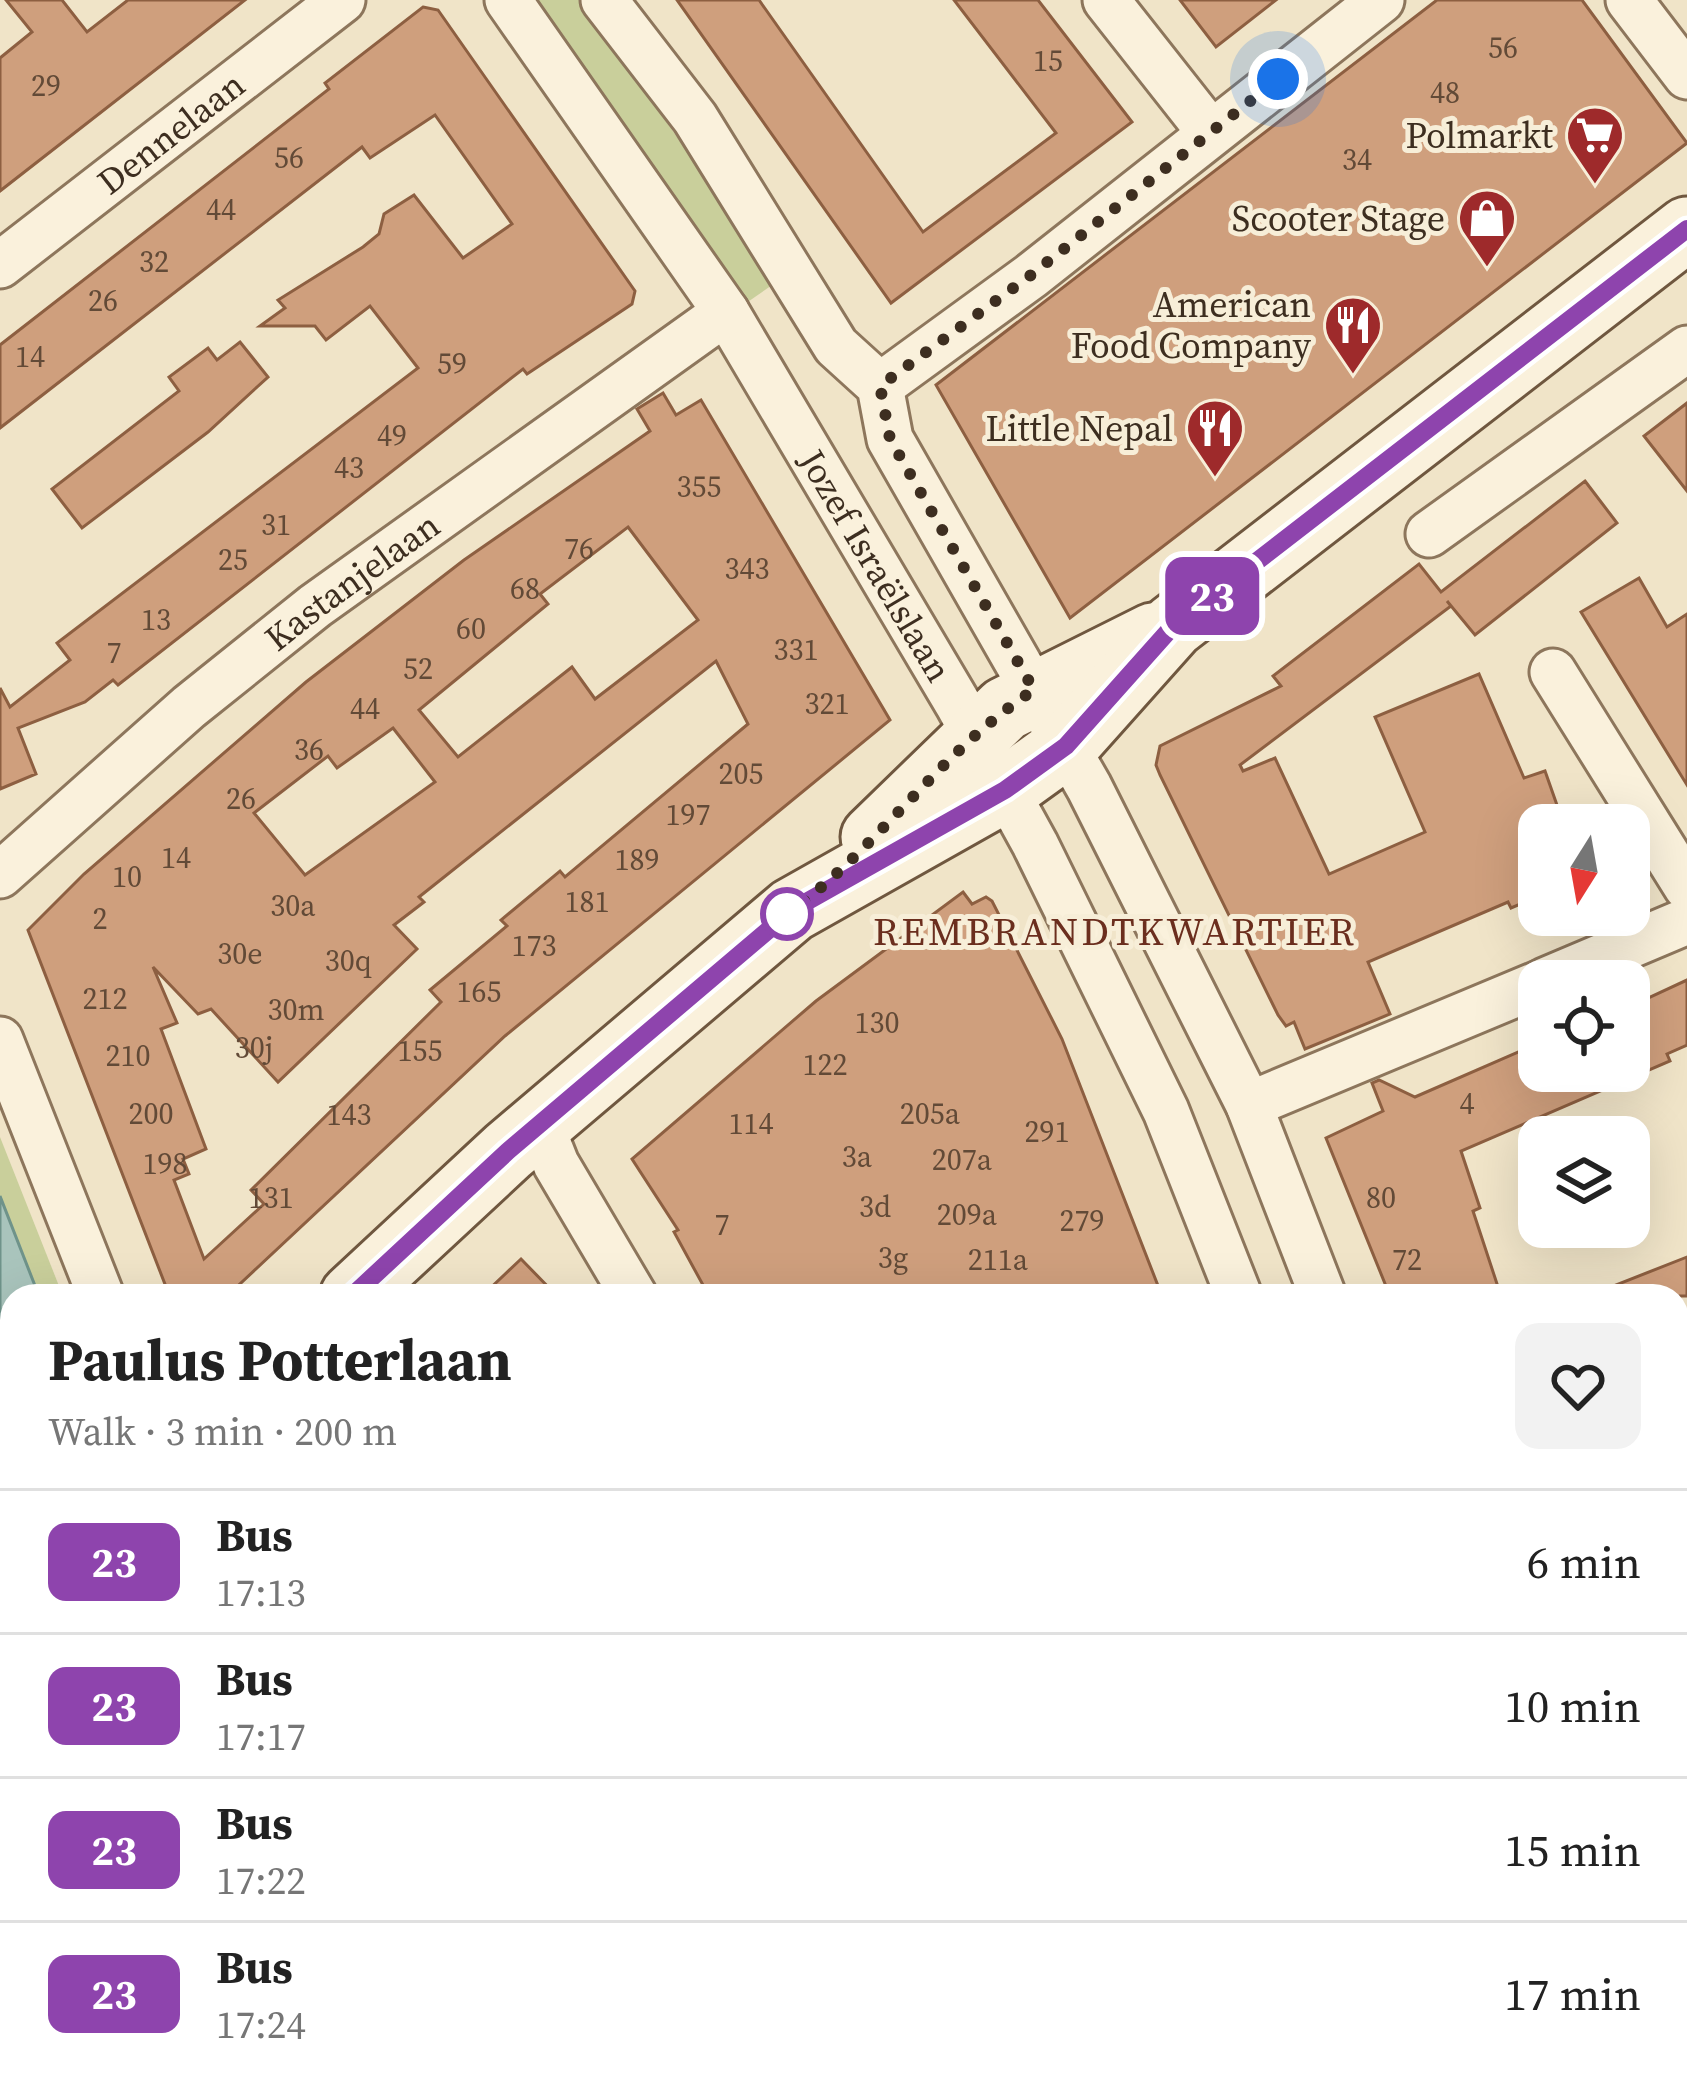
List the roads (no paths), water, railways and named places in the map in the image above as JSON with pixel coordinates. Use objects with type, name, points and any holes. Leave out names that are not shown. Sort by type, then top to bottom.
[{"type":"main road","points":[[820,890],[1005,790],[1066,746],[1173,626],[1687,229]]},
{"type":"main road","points":[[368,1284],[549,1145],[820,890],[974,734],[1034,690],[1173,626]]},
{"type":"street","name":"Dennelaan","points":[[0,265],[341,0]]},
{"type":"street","name":"Jozef Israëlslaan","points":[[508,0],[726,312],[974,734],[1166,1111],[1234,1284]]},
{"type":"street","points":[[604,0],[695,118],[836,346],[880,386],[1031,275],[1381,0]]},
{"type":"street","points":[[1106,0],[1210,132]]},
{"type":"street","points":[[1629,0],[1687,76]]},
{"type":"street","name":"Kastanjelaan","points":[[0,874],[189,707],[315,606],[726,312]]},
{"type":"street","points":[[1429,534],[1687,349]]},
{"type":"street","name":"Jozef Israëlslaan","points":[[880,386],[890,439],[1066,746],[1249,1105],[1318,1284]]},
{"type":"street","points":[[1553,672],[1687,887]]},
{"type":"street","points":[[1595,960],[1687,922]]},
{"type":"street","points":[[1249,1105],[1518,992]]},
{"type":"street","points":[[0,1040],[96,1284]]},
{"type":"street","points":[[549,1145],[627,1284]]},
{"type":"water","points":[[0,1196],[34,1284],[0,1284]]},
{"type":"place","name":"Polmarkt","points":[[1595,186]]},
{"type":"place","name":"Scooter Stage","points":[[1487,269]]},
{"type":"place","name":"American Food Company","points":[[1353,376]]},
{"type":"place","name":"Little Nepal","points":[[1215,479]]},
{"type":"district","name":"REMBRANDTKWARTIER","points":[[1115,931]]}]
